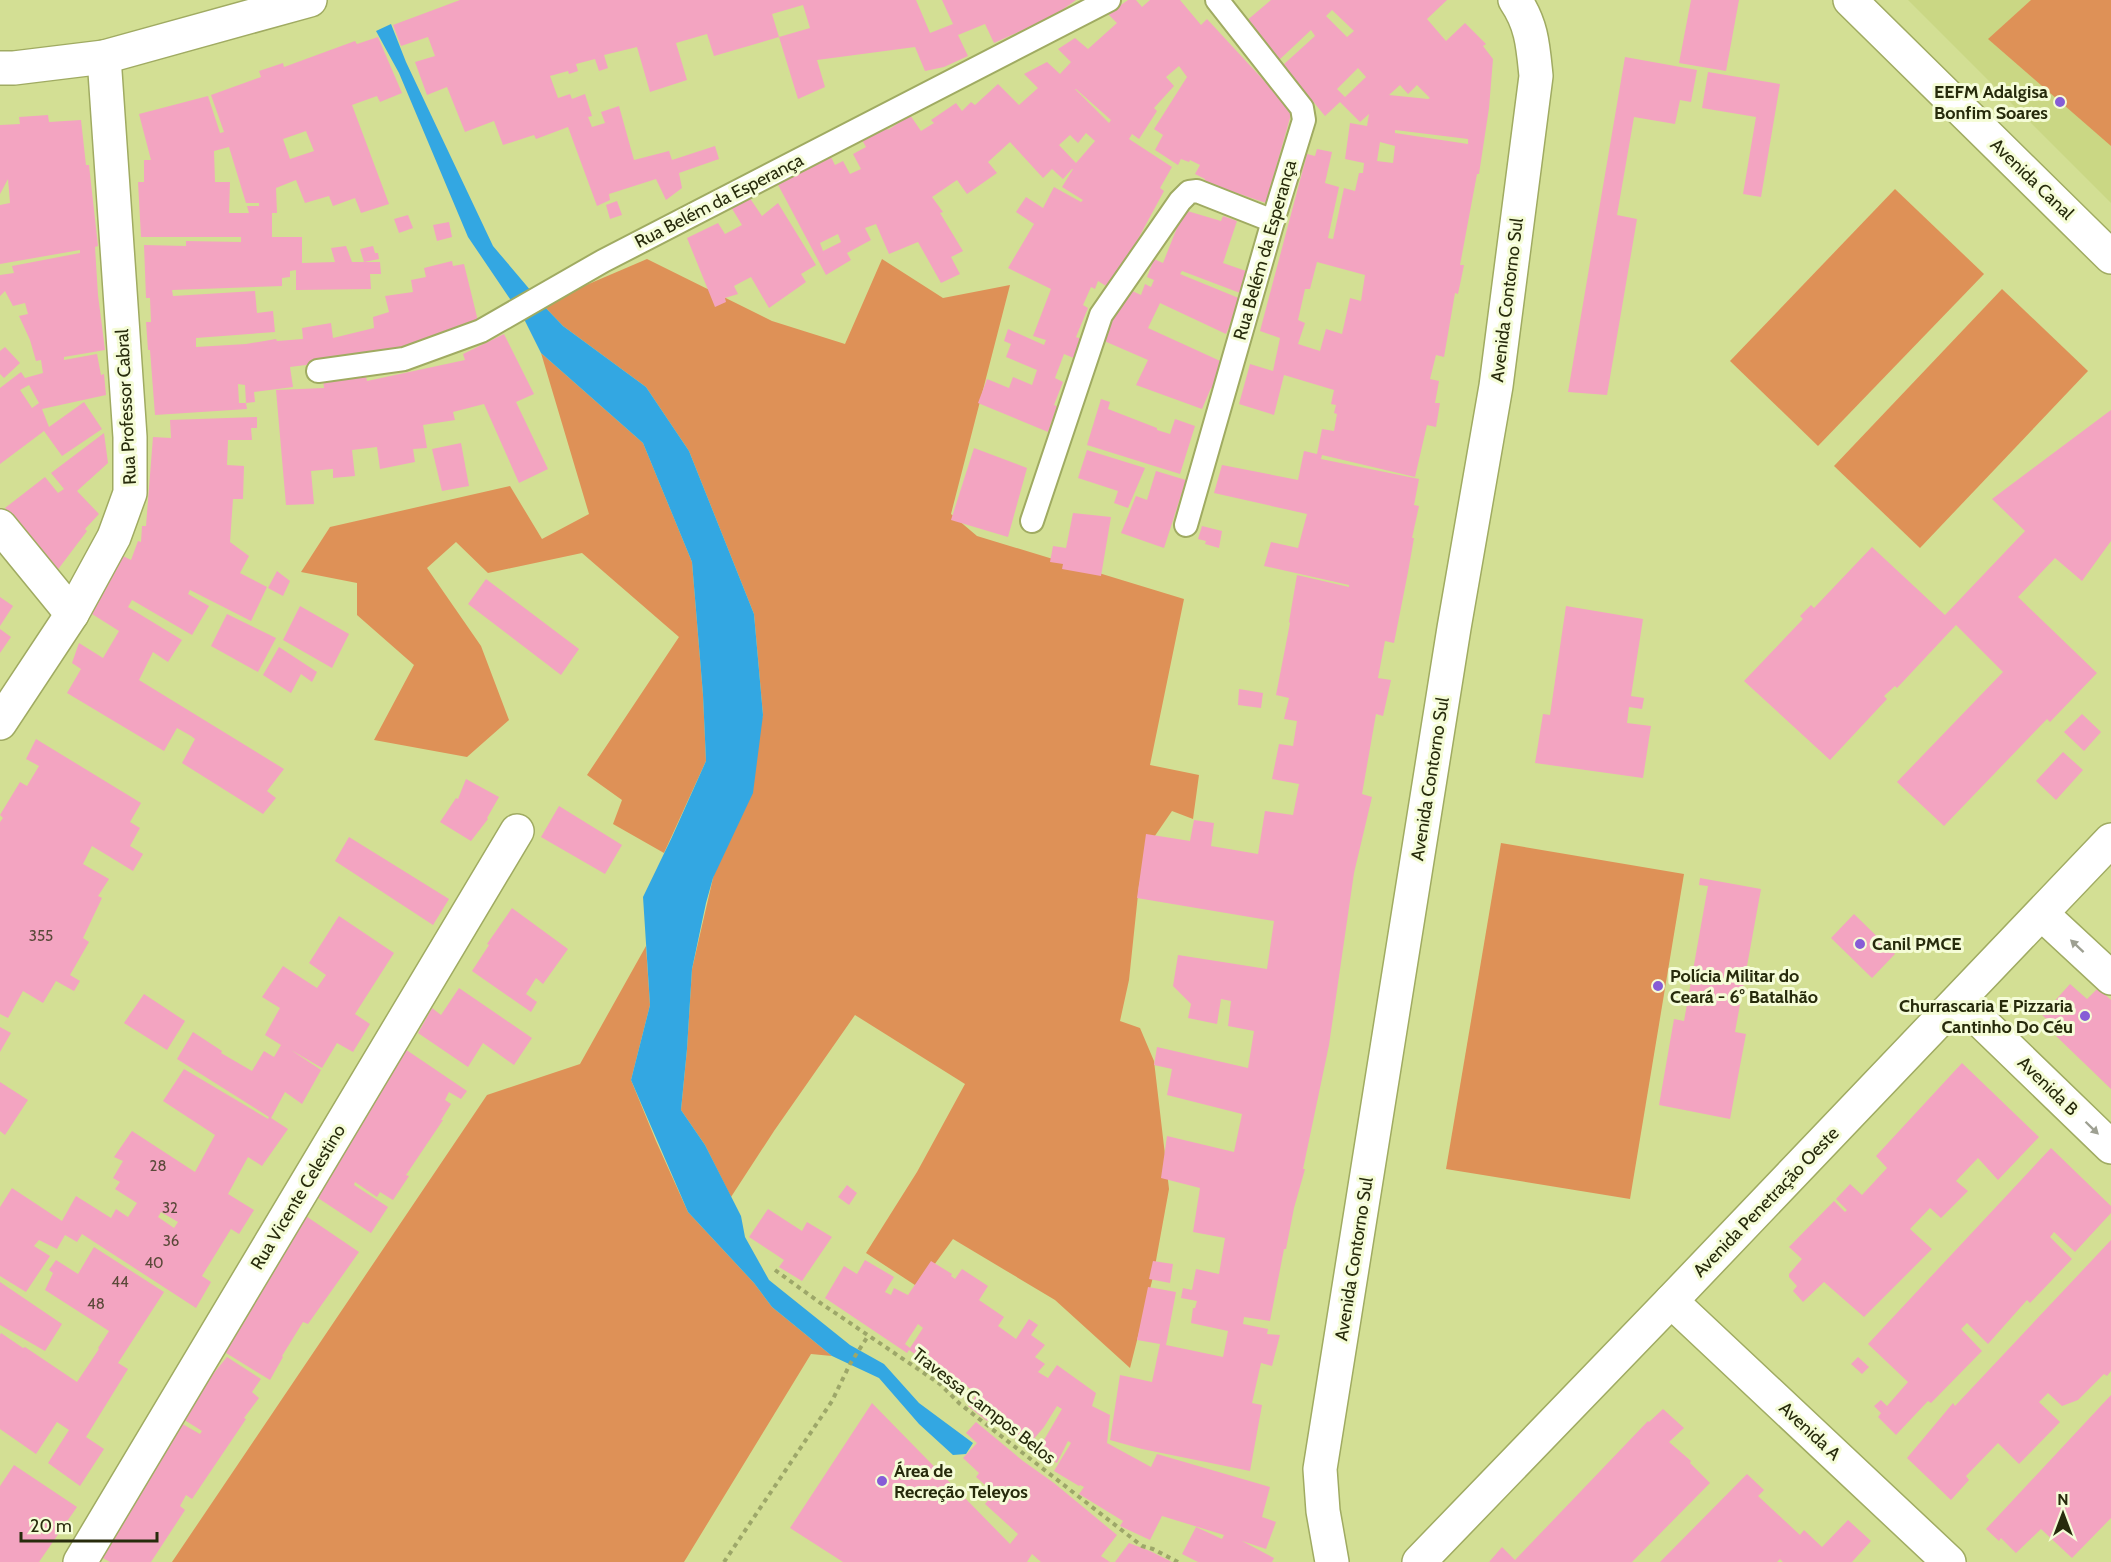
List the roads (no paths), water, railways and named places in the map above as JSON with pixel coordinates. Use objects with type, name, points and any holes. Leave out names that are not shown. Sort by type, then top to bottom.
[{"type":"street","points":[[0,68],[104,57],[310,0]]},
{"type":"street","name":"Avenida Contorno Sul","points":[[1332,1562],[1323,1510],[1320,1469],[1454,628],[1496,386],[1536,76],[1533,38],[1523,12],[1515,0]]},
{"type":"street","name":"Avenida Canal","points":[[1850,0],[2111,256]]},
{"type":"street","name":"Rua Professor Cabral","points":[[0,723],[72,614],[114,537],[130,493],[130,437],[104,57]]},
{"type":"street","points":[[0,526],[72,614]]},
{"type":"street","name":"Rua Vicente Celestino","points":[[80,1562],[517,831]]},
{"type":"street","name":"Avenida Penetração Oeste","points":[[1419,1562],[2111,840]]},
{"type":"street","points":[[2042,914],[2111,978]]},
{"type":"street","name":"Avenida B","points":[[1959,1000],[2111,1147]]},
{"type":"street","name":"Avenida A","points":[[1671,1301],[1949,1562]]},
{"type":"lane","name":"Rua Belém da Esperança","points":[[318,371],[404,359],[481,331],[603,261],[1109,0]]},
{"type":"lane","name":"Rua Belém da Esperança","points":[[1186,525],[1304,120],[1302,108],[1224,2]]},
{"type":"lane","points":[[1032,521],[1101,315],[1180,201],[1189,192],[1197,191],[1273,221]]},
{"type":"water","points":[[391,24],[406,62],[493,246],[563,326],[646,387],[689,451],[754,614],[763,715],[753,793],[713,878],[706,903],[692,969],[681,1110],[705,1145],[741,1216],[745,1237],[769,1280],[850,1345],[884,1364],[919,1403],[973,1443],[966,1454],[953,1455],[919,1424],[879,1378],[832,1356],[772,1307],[754,1283],[688,1212],[631,1080],[650,1005],[643,897],[706,761],[692,562],[643,443],[541,353],[525,321],[468,237],[399,73],[376,31]]},
{"type":"place","name":"EEFM Adalgisa Bonfim Soares","points":[[2060,102]]},
{"type":"place","name":"Canil PMCE","points":[[1860,944]]},
{"type":"place","name":"Polícia Militar do Ceará - 6° Batalhão","points":[[1658,986]]},
{"type":"place","name":"Churrascaria E Pizzaria Cantinho Do Céu","points":[[2085,1016]]},
{"type":"place","name":"Área de Recreção Teleyos","points":[[882,1481]]}]
